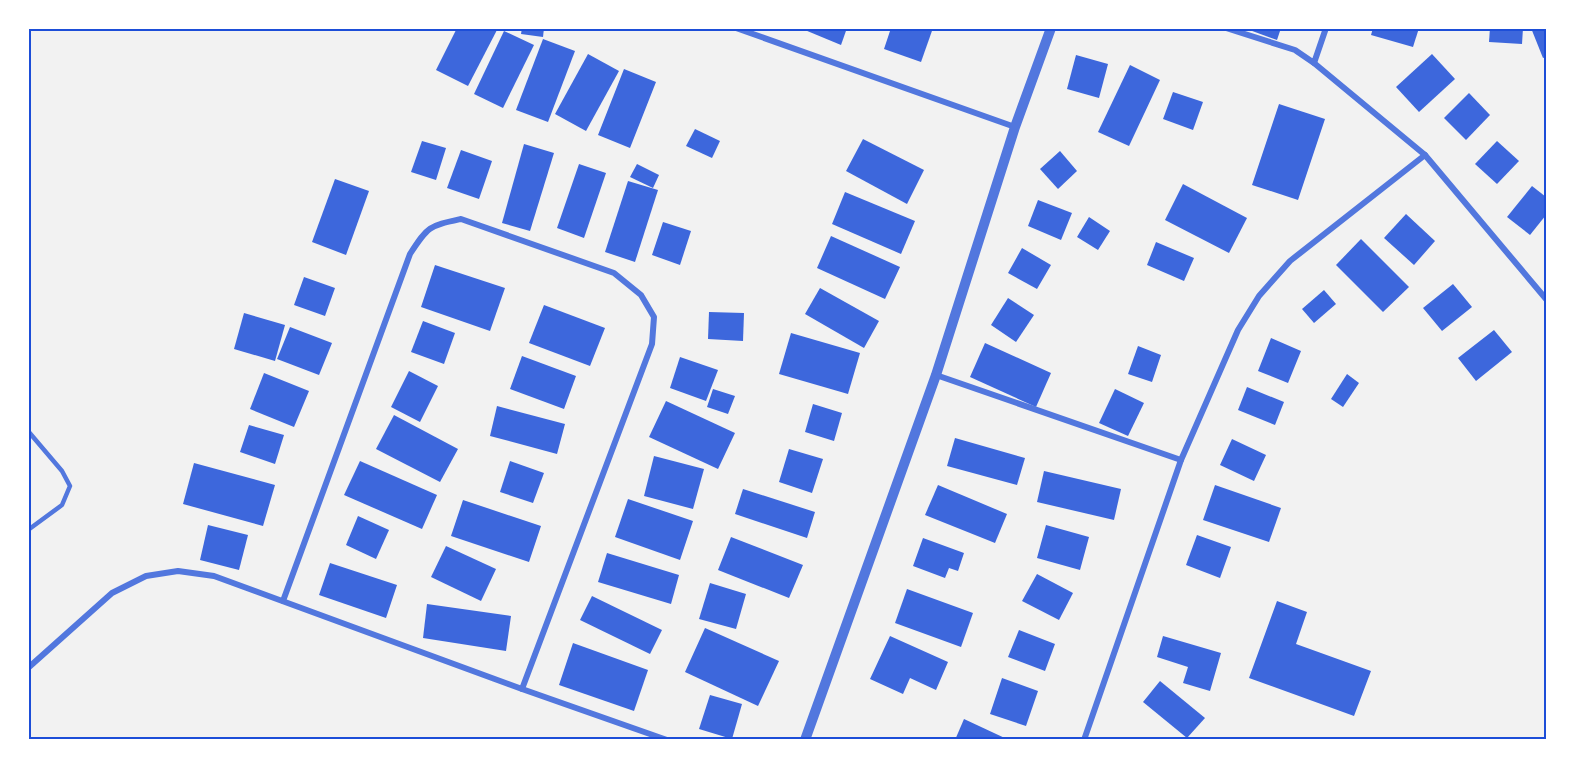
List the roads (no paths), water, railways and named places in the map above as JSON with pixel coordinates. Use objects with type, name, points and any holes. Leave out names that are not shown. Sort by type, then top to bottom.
[{"type":"street","points":[[736,28],[1015,127]]},
{"type":"street","points":[[805,740],[936,375],[1015,127],[1051,28]]},
{"type":"street","points":[[1226,28],[1295,50],[1314,63],[1425,155],[1546,299]]},
{"type":"street","points":[[1314,63],[1326,28]]},
{"type":"street","points":[[1084,740],[1181,460],[1238,330],[1259,296],[1290,261],[1425,155]]},
{"type":"street","points":[[284,601],[410,254],[424,232],[436,224],[460,219],[614,273],[641,296],[654,317],[652,344],[522,689]]},
{"type":"street","points":[[936,375],[1181,460]]},
{"type":"street","points":[[28,668],[112,593],[146,576],[177,571],[214,576],[668,740]]},
{"type":"lane","points":[[28,431],[62,471],[70,486],[62,505],[28,530]]}]
